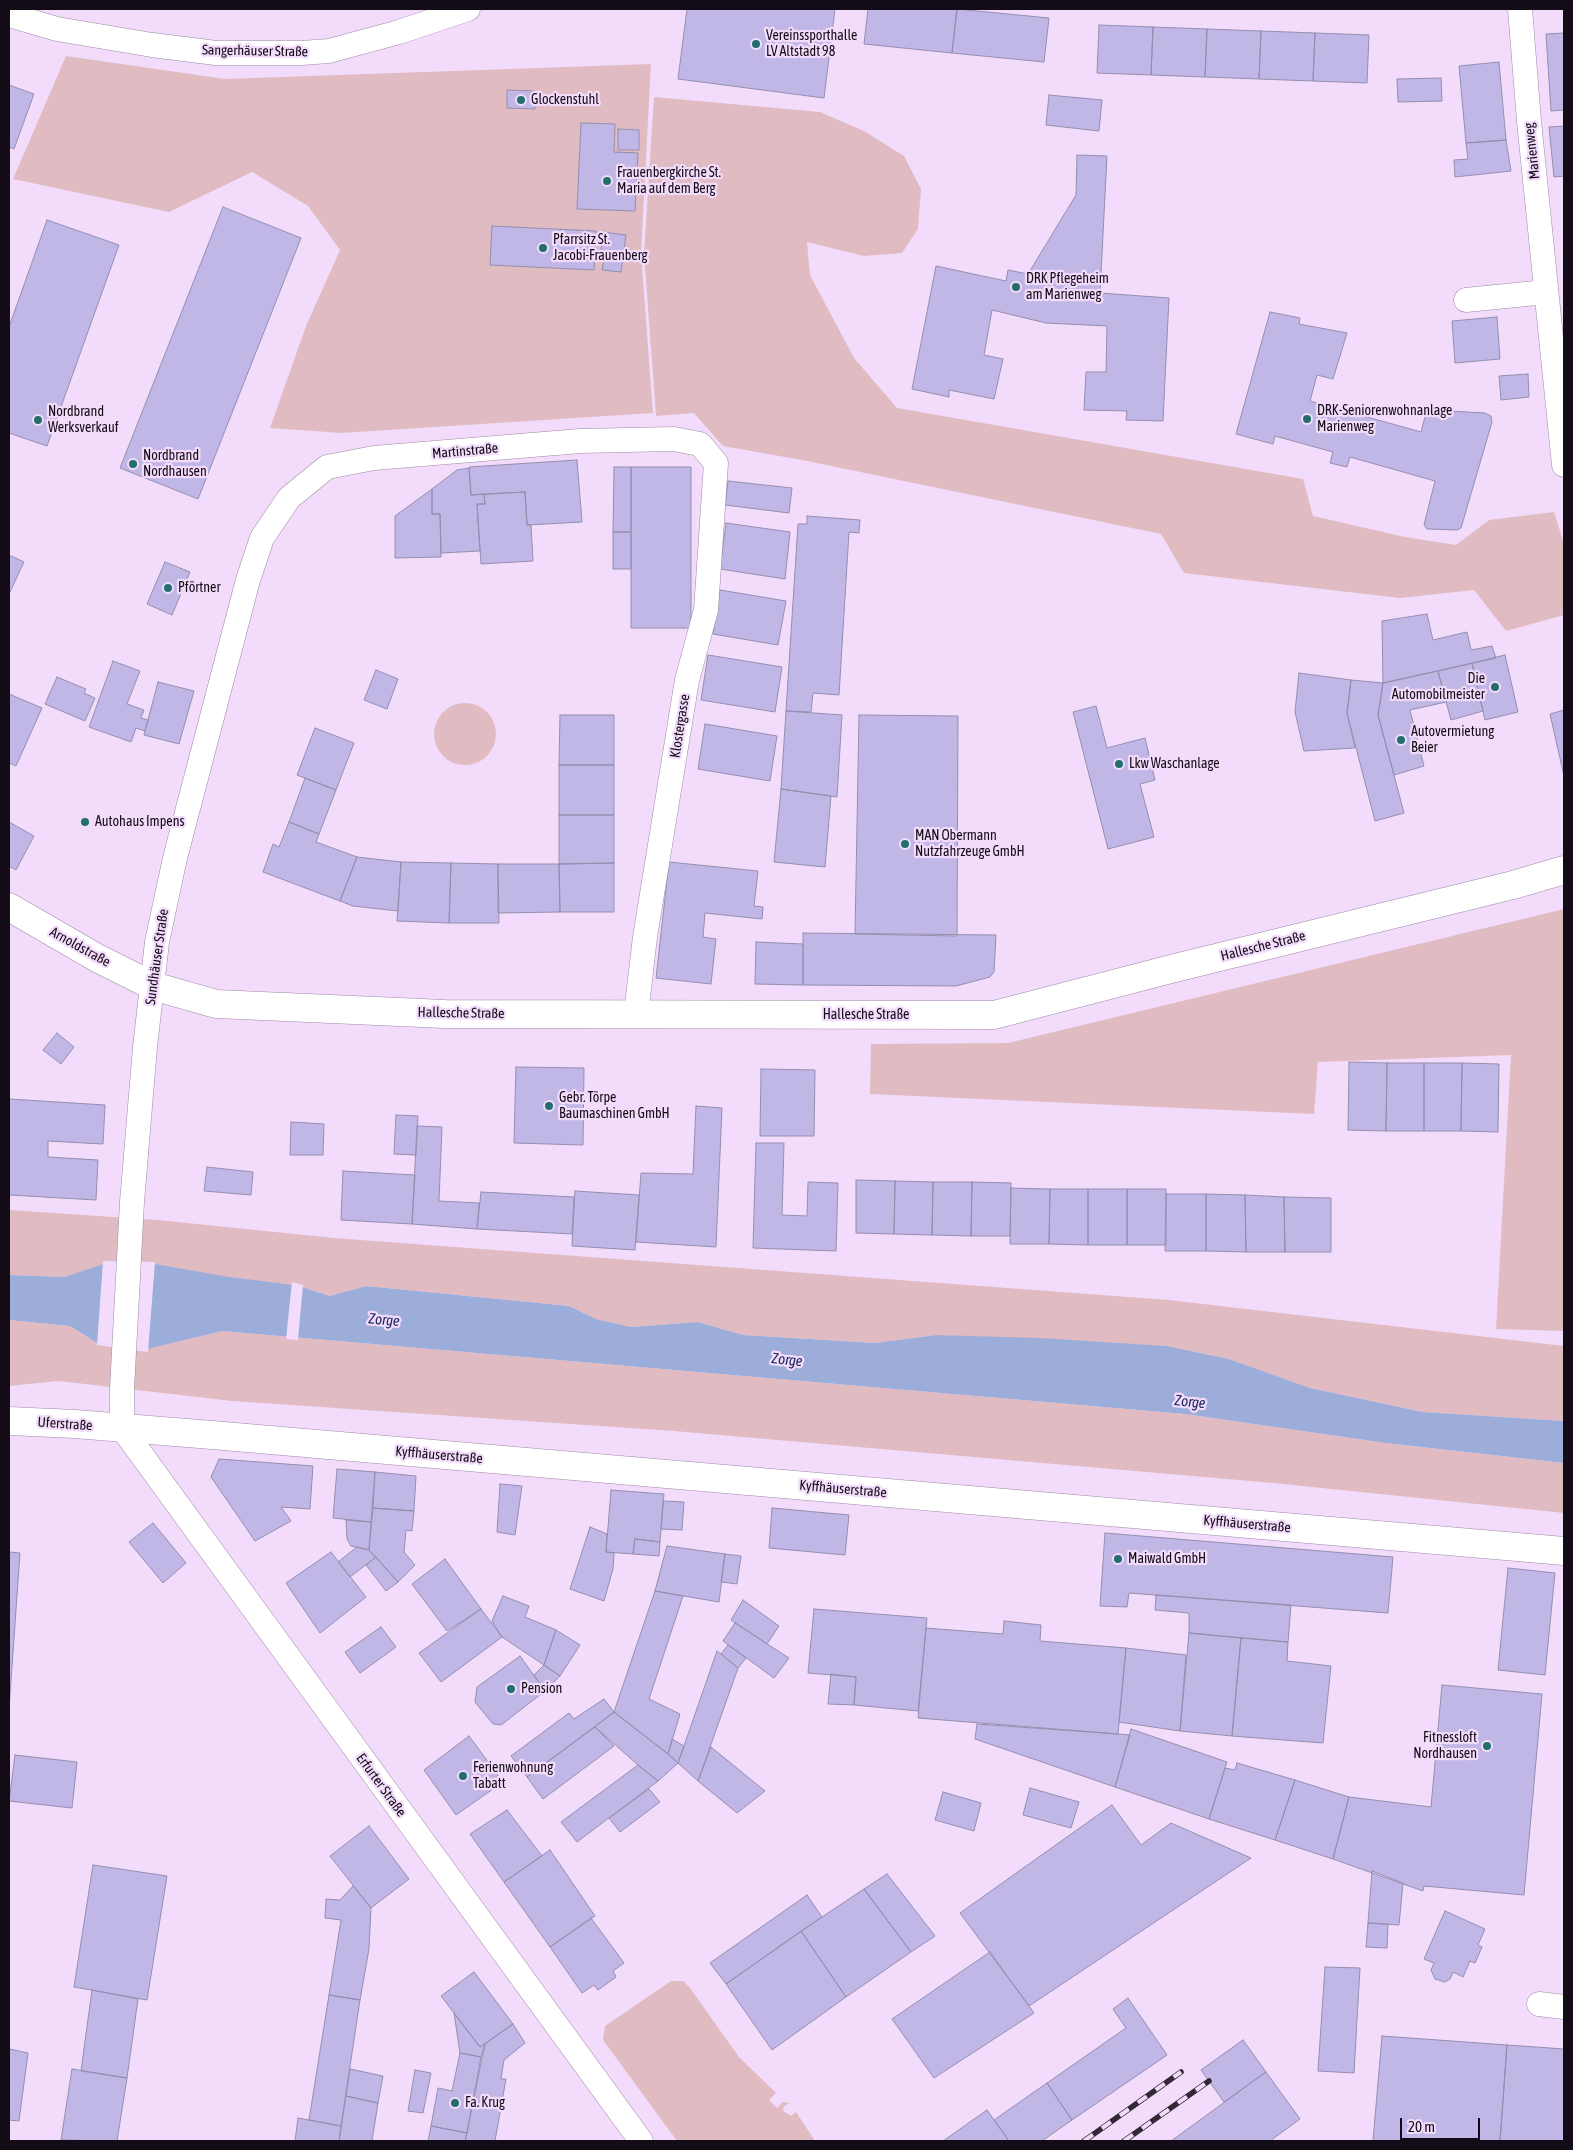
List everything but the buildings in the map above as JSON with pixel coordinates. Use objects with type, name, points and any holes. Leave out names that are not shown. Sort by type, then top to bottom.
[{"type":"main road","name":"Hallesche Straße","points":[[153,986],[216,1004],[445,1014],[994,1014],[1184,965],[1506,887],[1564,870]]},
{"type":"main road","name":"Arnoldstraße","points":[[9,907],[97,958],[153,986]]},
{"type":"main road","name":"Uferstraße","points":[[9,1422],[122,1428]]},
{"type":"main road","name":"Kyffhäuserstraße","points":[[122,1428],[1564,1551]]},
{"type":"street","name":"Sangerhäuser Straße","points":[[9,15],[57,29],[152,45],[216,53],[302,53],[329,51],[400,32],[468,9]]},
{"type":"street","name":"Marienweg","points":[[1520,9],[1564,465]]},
{"type":"street","points":[[1466,300],[1546,292]]},
{"type":"street","name":"Martinstraße","points":[[262,538],[289,498],[327,468],[374,458],[580,441],[674,439],[700,444]]},
{"type":"street","name":"Klostergasse","points":[[636,1014],[645,937],[688,680],[706,610],[716,463],[700,444]]},
{"type":"street","name":"Sundhäuser Straße","points":[[122,1428],[122,1389],[132,1202],[145,1047],[157,942],[175,858],[248,580],[262,538]]},
{"type":"street","name":"Erfurter Straße","points":[[122,1428],[641,2141]]},
{"type":"street","points":[[1539,2004],[1564,2007]]},
{"type":"shaded area","points":[[66,56],[225,79],[651,64],[641,253],[653,413],[341,433],[270,428],[306,326],[340,250],[308,206],[252,172],[169,212],[13,179]]},
{"type":"shaded area","points":[[654,97],[820,112],[864,131],[904,156],[921,189],[918,229],[902,253],[864,256],[807,242],[810,275],[854,358],[897,408],[1303,479],[1313,516],[1405,537],[1456,545],[1489,520],[1554,512],[1564,544],[1564,615],[1506,631],[1474,590],[1400,598],[1184,573],[1161,534],[802,460],[723,446],[694,413],[656,416],[644,254]]},
{"type":"shaded area","points":[[459,703],[471,703],[487,712],[494,722],[496,734],[494,746],[487,756],[471,765],[459,765],[448,760],[439,751],[434,740],[434,728],[439,717],[448,708]]},
{"type":"shaded area","points":[[1564,909],[1564,1331],[1496,1329],[1511,1055],[1318,1062],[1314,1114],[870,1094],[871,1044],[1008,1043]]},
{"type":"shaded area","points":[[9,1210],[158,1220],[334,1238],[1169,1300],[1564,1346],[1564,1421],[1423,1412],[1310,1388],[1229,1359],[1167,1346],[936,1335],[875,1343],[743,1335],[698,1322],[631,1327],[596,1319],[569,1306],[366,1286],[330,1296],[295,1285],[103,1264],[64,1277],[9,1275]]},
{"type":"shaded area","points":[[9,1320],[70,1326],[97,1343],[148,1349],[222,1331],[1185,1414],[1386,1443],[1564,1463],[1564,1513],[1273,1483],[674,1431],[232,1401],[59,1381],[9,1386]]},
{"type":"shaded area","points":[[671,1981],[683,1981],[690,1988],[739,2057],[776,2093],[769,2100],[777,2108],[783,2102],[790,2103],[784,2106],[783,2111],[791,2116],[796,2112],[815,2141],[677,2141],[603,2040],[605,2026]]},
{"type":"water","name":"Zorge","points":[[103,1264],[155,1264],[229,1277],[295,1285],[330,1296],[366,1286],[569,1306],[596,1319],[631,1327],[698,1322],[743,1335],[875,1343],[936,1335],[1040,1338],[1167,1346],[1229,1359],[1310,1388],[1423,1412],[1564,1421],[1564,1463],[1386,1443],[1185,1414],[222,1331],[148,1349],[97,1343],[70,1326],[9,1320],[9,1275],[64,1277]]},
{"type":"pier","points":[[103,1261],[155,1262],[148,1352],[97,1345]]},
{"type":"pier","points":[[292,1282],[303,1285],[298,1340],[286,1339]]},
{"type":"railway","points":[[1084,2141],[1181,2072]]},
{"type":"railway","points":[[1124,2141],[1209,2081]]},
{"type":"place","name":"Vereinssporthalle LV Altstadt 98","points":[[756,44]]},
{"type":"place","name":"Glockenstuhl","points":[[521,100]]},
{"type":"place","name":"Frauenbergkirche St. Maria auf dem Berg","points":[[607,181]]},
{"type":"place","name":"Pfarrsitz St. Jacobi-Frauenberg","points":[[543,248]]},
{"type":"place","name":"DRK Pflegeheim am Marienweg","points":[[1016,287]]},
{"type":"place","name":"DRK-Seniorenwohnanlage Marienweg","points":[[1307,419]]},
{"type":"place","name":"Nordbrand Werksverkauf","points":[[38,420]]},
{"type":"place","name":"Nordbrand Nordhausen","points":[[133,464]]},
{"type":"place","name":"Pförtner","points":[[168,588]]},
{"type":"place","name":"Die Automobilmeister","points":[[1495,687]]},
{"type":"place","name":"Autovermietung Beier","points":[[1401,740]]},
{"type":"place","name":"Lkw Waschanlage","points":[[1119,764]]},
{"type":"place","name":"Autohaus Impens","points":[[85,822]]},
{"type":"place","name":"MAN Obermann Nutzfahrzeuge GmbH","points":[[905,844]]},
{"type":"place","name":"Gebr. Törpe Baumaschinen GmbH","points":[[549,1106]]},
{"type":"place","name":"Maiwald GmbH","points":[[1118,1559]]},
{"type":"place","name":"Pension","points":[[511,1689]]},
{"type":"place","name":"Fitnessloft Nordhausen","points":[[1487,1746]]},
{"type":"place","name":"Ferienwohnung Tabatt","points":[[463,1776]]},
{"type":"place","name":"Fa. Krug","points":[[455,2103]]}]
